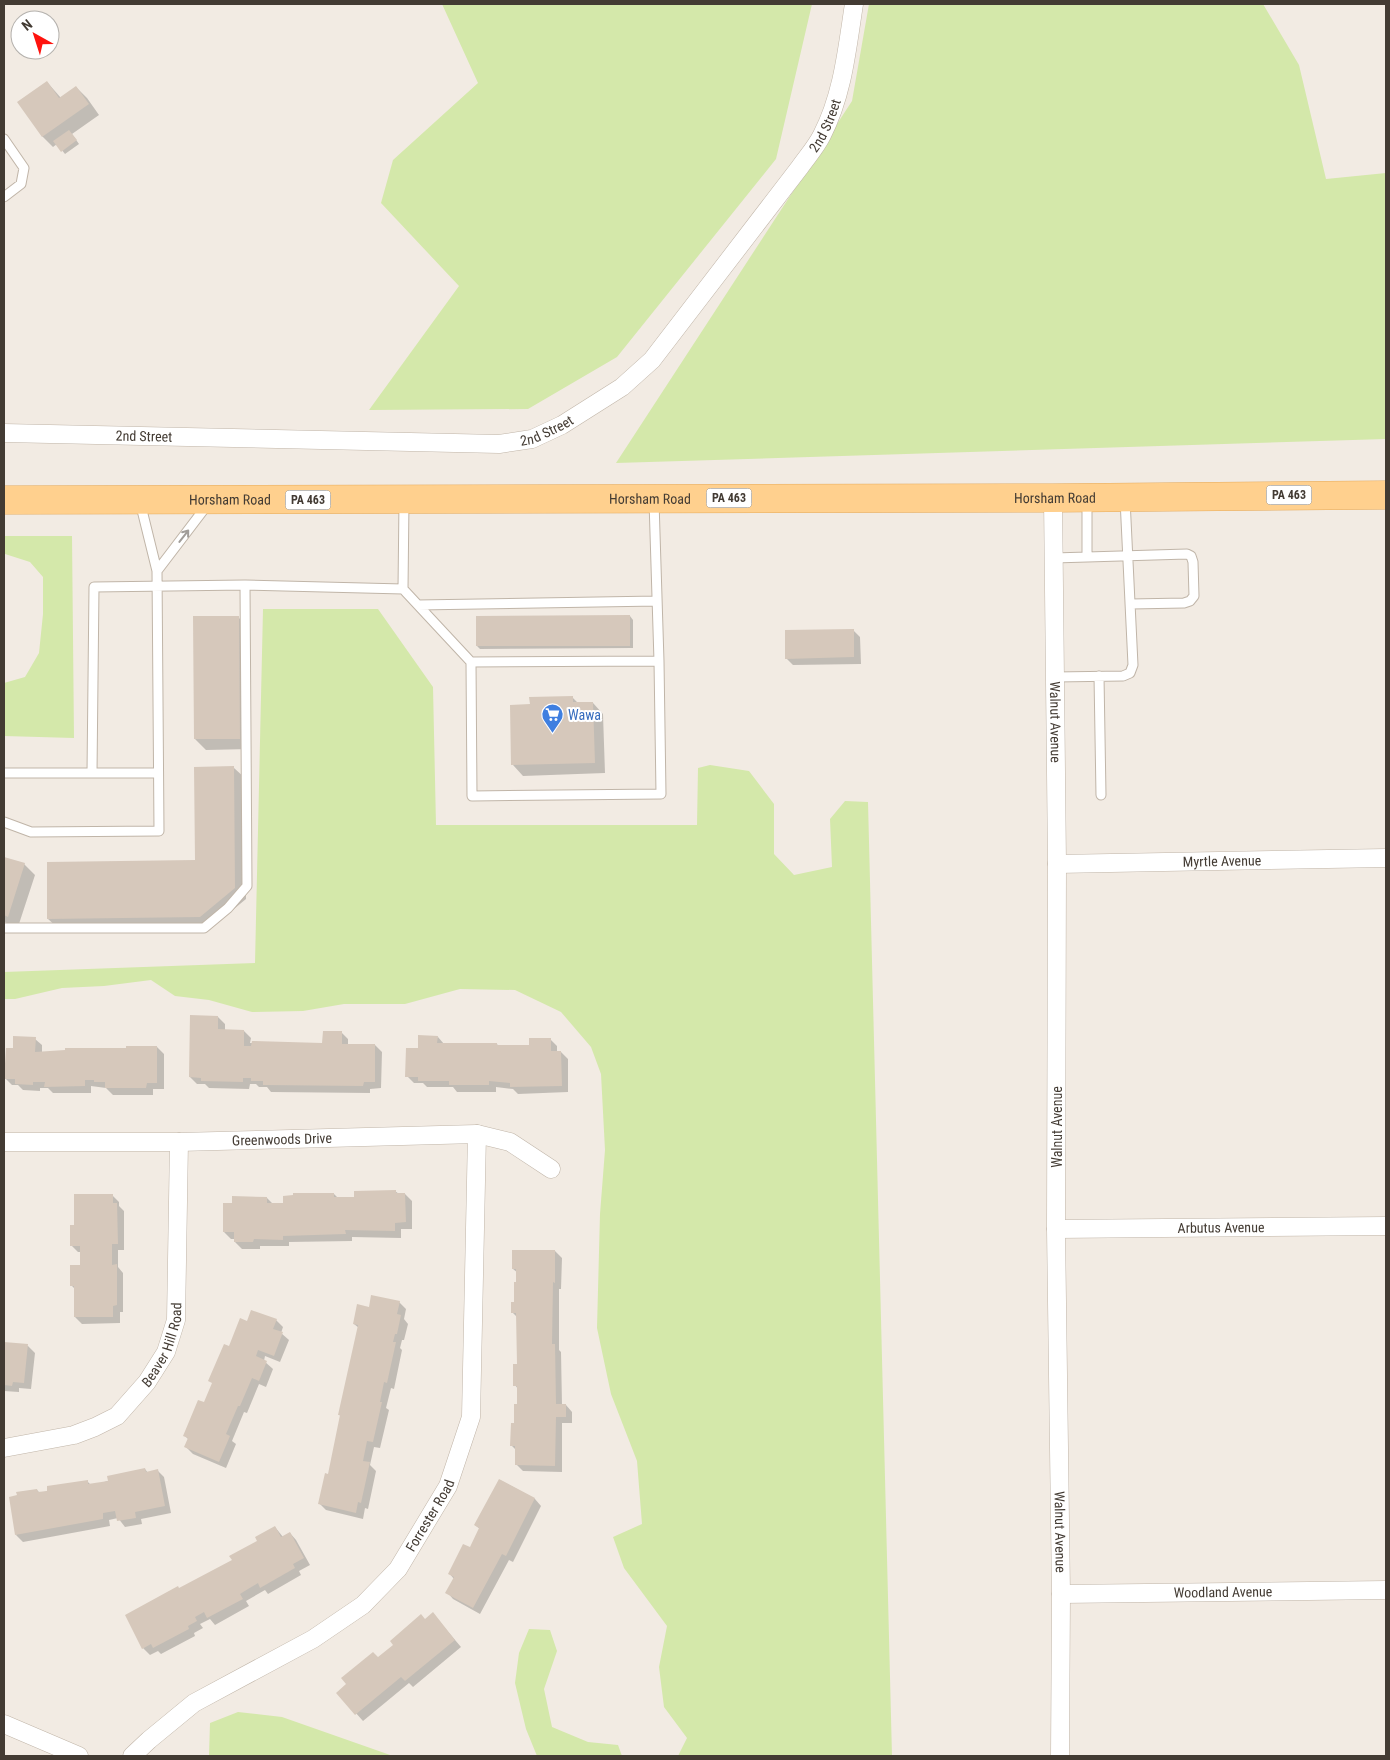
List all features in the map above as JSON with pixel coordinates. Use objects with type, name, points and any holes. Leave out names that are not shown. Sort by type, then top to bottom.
[{"type":"main road","name":"Horsham Road","points":[[4,500],[1053,498],[1386,495]]},
{"type":"street","name":"2nd Street","points":[[4,433],[499,444],[532,439],[562,425],[622,388],[652,360],[822,137],[842,82],[854,4]]},
{"type":"street","name":"Walnut Avenue","points":[[1053,498],[1057,864],[1056,1229],[1061,1594],[1060,1756]]},
{"type":"street","name":"Myrtle Avenue","points":[[1057,864],[1386,858]]},
{"type":"street","name":"Greenwoods Drive","points":[[4,1142],[179,1142],[477,1134],[510,1142],[551,1169]]},
{"type":"street","name":"Forrester Road","points":[[132,1756],[194,1703],[313,1639],[363,1604],[398,1569],[448,1486],[471,1417],[477,1134]]},
{"type":"street","name":"Beaver Hill Road","points":[[4,1448],[74,1435],[116,1416],[147,1382],[166,1352],[176,1320],[179,1142]]},
{"type":"street","name":"Arbutus Avenue","points":[[1056,1229],[1386,1226]]},
{"type":"street","name":"Woodland Avenue","points":[[1061,1594],[1386,1590]]},
{"type":"street","points":[[4,1724],[79,1756]]},
{"type":"lane","points":[[4,139],[24,168],[21,184],[4,197]]},
{"type":"lane","points":[[1087,497],[1087,557]]},
{"type":"lane","points":[[1055,677],[1123,676],[1130,673],[1134,665],[1125,497]]},
{"type":"lane","points":[[404,500],[402,589],[471,662],[472,796],[482,796],[661,794],[654,498]]},
{"type":"lane","points":[[4,822],[31,832],[159,831],[157,571],[139,499]]},
{"type":"lane","points":[[157,571],[212,500]]},
{"type":"lane","points":[[1054,558],[1187,554],[1191,556],[1193,562],[1194,596],[1190,601],[1184,603],[1131,604]]},
{"type":"lane","points":[[92,773],[94,587],[245,586],[402,589]]},
{"type":"lane","points":[[4,928],[204,928],[228,908],[247,886],[245,586]]},
{"type":"lane","points":[[418,606],[657,601]]},
{"type":"lane","points":[[471,662],[659,661]]},
{"type":"lane","points":[[1098,676],[1101,795]]},
{"type":"lane","points":[[4,773],[158,773]]},
{"type":"green space","points":[[442,4],[812,4],[776,159],[617,357],[528,409],[369,410],[459,286],[381,203],[393,160],[478,83]]},
{"type":"green space","points":[[869,4],[1263,4],[1299,65],[1326,179],[1386,173],[1386,439],[616,463],[852,101]]},
{"type":"green space","points":[[4,536],[72,536],[74,738],[4,736],[4,683],[25,677],[39,653],[43,614],[43,577],[30,562],[5,554]]},
{"type":"green space","points":[[263,609],[378,609],[433,687],[436,825],[697,825],[698,768],[710,765],[749,771],[774,804],[774,854],[794,875],[832,867],[830,819],[845,801],[868,802],[892,1756],[678,1756],[687,1738],[664,1707],[659,1667],[667,1626],[624,1568],[613,1537],[642,1524],[637,1461],[611,1394],[597,1328],[600,1214],[605,1150],[601,1074],[591,1047],[561,1012],[515,990],[460,989],[405,1004],[344,1004],[303,1011],[252,1012],[209,1000],[175,996],[151,980],[104,986],[62,988],[15,999],[4,999],[4,972],[255,963]]},
{"type":"green space","points":[[529,1629],[550,1630],[557,1651],[544,1689],[552,1727],[588,1742],[618,1745],[622,1756],[537,1756],[526,1729],[515,1683],[519,1653]]},
{"type":"green space","points":[[238,1712],[282,1717],[393,1756],[209,1756],[210,1723]]},
{"type":"building","points":[[47,81],[59,98],[76,86],[89,104],[42,137],[17,102]]},
{"type":"building","points":[[69,130],[77,140],[61,152],[53,141]]},
{"type":"building","points":[[630,615],[630,646],[476,646],[476,616]]},
{"type":"building","points":[[193,616],[239,616],[240,739],[194,739]]},
{"type":"building","points":[[854,629],[854,657],[785,659],[785,630]]},
{"type":"building","name":"Wawa","points":[[573,696],[573,702],[593,702],[595,763],[511,765],[510,705],[530,704],[529,697]]},
{"type":"building","points":[[234,766],[235,888],[200,917],[47,919],[47,862],[195,860],[194,767]]},
{"type":"building","points":[[4,857],[25,863],[8,917],[4,915]]},
{"type":"building","points":[[190,1015],[218,1016],[218,1029],[244,1030],[244,1046],[251,1046],[252,1041],[322,1043],[323,1031],[342,1031],[342,1044],[375,1044],[375,1082],[364,1082],[363,1086],[263,1085],[263,1081],[251,1081],[251,1078],[243,1078],[243,1082],[201,1081],[201,1078],[189,1077]]},
{"type":"building","points":[[418,1035],[438,1036],[437,1043],[497,1043],[497,1045],[529,1045],[529,1038],[551,1038],[551,1051],[561,1051],[562,1086],[510,1087],[510,1083],[489,1081],[489,1085],[449,1085],[449,1081],[418,1081],[418,1077],[405,1077],[406,1048],[418,1048]]},
{"type":"building","points":[[13,1036],[36,1037],[35,1052],[65,1050],[65,1048],[157,1046],[157,1083],[147,1083],[146,1088],[105,1088],[105,1082],[94,1082],[94,1080],[85,1080],[85,1086],[44,1087],[45,1082],[33,1082],[33,1085],[15,1084],[15,1079],[4,1079],[6,1048],[13,1048]]},
{"type":"building","points":[[396,1190],[396,1193],[405,1193],[406,1222],[395,1223],[395,1231],[345,1230],[346,1234],[283,1236],[283,1240],[254,1239],[253,1242],[234,1242],[234,1232],[223,1232],[223,1203],[232,1203],[232,1196],[267,1197],[267,1203],[283,1203],[283,1196],[293,1195],[293,1193],[334,1193],[334,1197],[354,1197],[354,1191]]},
{"type":"building","points":[[74,1194],[113,1194],[113,1203],[117,1203],[118,1244],[112,1244],[112,1265],[117,1264],[117,1305],[113,1306],[113,1317],[74,1317],[74,1286],[70,1286],[70,1265],[80,1265],[80,1246],[70,1246],[70,1225],[74,1225]]},
{"type":"building","points":[[512,1250],[555,1250],[552,1344],[555,1344],[556,1404],[566,1404],[566,1417],[556,1417],[555,1466],[515,1465],[515,1446],[510,1446],[511,1423],[514,1423],[514,1404],[517,1404],[517,1386],[513,1386],[513,1364],[517,1364],[516,1313],[511,1313],[511,1302],[514,1302],[514,1282],[516,1282],[516,1269],[512,1269]]},
{"type":"building","points":[[371,1295],[400,1301],[397,1314],[401,1315],[397,1334],[395,1334],[393,1342],[396,1342],[387,1383],[384,1382],[380,1402],[382,1402],[373,1442],[367,1441],[363,1461],[370,1462],[361,1503],[358,1502],[356,1513],[318,1504],[325,1473],[328,1474],[340,1415],[338,1415],[358,1325],[353,1324],[357,1304],[369,1307]]},
{"type":"building","points":[[251,1310],[277,1319],[273,1329],[283,1332],[274,1356],[258,1350],[256,1356],[267,1361],[259,1381],[252,1378],[240,1406],[238,1406],[226,1434],[230,1436],[219,1462],[184,1447],[188,1438],[183,1436],[198,1400],[204,1402],[212,1383],[208,1381],[224,1344],[229,1346],[240,1318],[247,1321]]},
{"type":"building","points":[[4,1342],[28,1344],[24,1383],[13,1382],[12,1386],[4,1385]]},
{"type":"building","points":[[145,1468],[146,1472],[158,1469],[165,1506],[135,1512],[136,1518],[117,1521],[115,1511],[103,1513],[103,1519],[15,1535],[9,1497],[17,1495],[16,1492],[37,1489],[38,1492],[47,1491],[47,1486],[88,1480],[88,1484],[108,1481],[107,1476]]},
{"type":"building","points":[[499,1479],[535,1498],[506,1556],[502,1554],[473,1608],[445,1593],[454,1577],[448,1574],[463,1544],[470,1547],[479,1528],[474,1525]]},
{"type":"building","points":[[275,1526],[281,1537],[290,1532],[304,1558],[293,1564],[295,1568],[260,1588],[258,1583],[240,1594],[243,1599],[207,1618],[204,1612],[195,1617],[197,1621],[188,1626],[189,1629],[153,1648],[151,1644],[142,1649],[125,1615],[178,1586],[179,1588],[232,1560],[229,1556],[257,1541],[255,1537]]},
{"type":"building","points":[[433,1612],[455,1640],[405,1681],[401,1677],[355,1715],[336,1693],[346,1684],[341,1678],[373,1652],[378,1657],[393,1645],[390,1641],[421,1614],[425,1619]]},
{"type":"place","name":"Wawa","points":[[552,734]]}]
